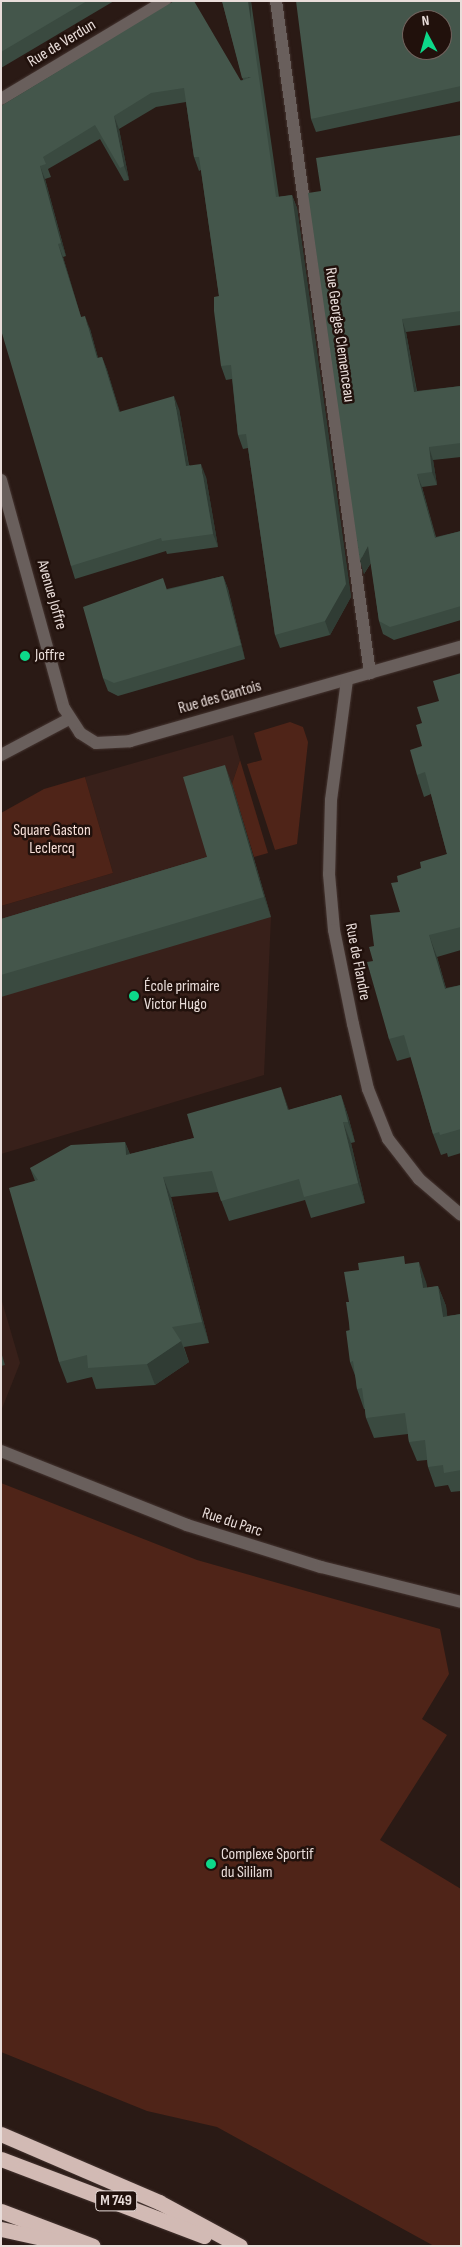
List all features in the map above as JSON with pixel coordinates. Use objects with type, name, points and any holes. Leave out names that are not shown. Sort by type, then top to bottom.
[{"type":"highway","points":[[1,2134],[159,2202],[240,2246]]},
{"type":"highway","name":"M 749","points":[[1,2159],[229,2246]]},
{"type":"highway","points":[[1,2211],[93,2246]]},
{"type":"highway","points":[[1,2229],[75,2246]]},
{"type":"street","name":"Rue de Verdun","points":[[1,99],[165,1]]},
{"type":"street","name":"Rue Georges Clemenceau","points":[[276,1],[370,673]]},
{"type":"street","name":"Avenue Joffre","points":[[1,480],[69,719]]},
{"type":"street","name":"Rue des Gantois","points":[[69,719],[89,739],[106,744],[117,743],[461,647]]},
{"type":"street","name":"Rue de Flandre","points":[[347,680],[331,800],[329,874],[334,930],[353,1024],[368,1089],[388,1139],[419,1179],[461,1215]]},
{"type":"street","points":[[1,755],[69,719]]},
{"type":"street","name":"Rue du Parc","points":[[1,1451],[187,1525],[321,1567],[461,1602]]},
{"type":"shaded area","name":"École primaire Victor Hugo","points":[[233,735],[240,760],[232,784],[271,917],[264,1075],[1,1154],[1,906],[113,873],[85,777]]},
{"type":"shaded area","points":[[1,1298],[20,1363],[1,1411]]},
{"type":"green space","points":[[290,722],[303,727],[308,742],[297,844],[275,850],[247,764],[262,760],[254,733]]},
{"type":"green space","points":[[240,760],[268,853],[254,857],[232,784]]},
{"type":"green space","name":"Square Gaston Leclercq","points":[[85,777],[113,873],[1,906],[1,813],[44,789]]},
{"type":"green space","name":"Complexe Sportif du Sililam","points":[[1,1483],[197,1560],[440,1629],[449,1674],[422,1719],[447,1735],[380,1840],[461,1889],[461,2246],[434,2246],[217,2127],[147,2111],[1,2052]]},
{"type":"building","points":[[1,1],[87,1],[1,52]]},
{"type":"building","points":[[174,1],[194,1],[241,81],[251,77],[242,78],[222,1],[248,1],[276,197],[292,195],[346,584],[325,621],[275,635],[246,434],[238,435],[231,365],[221,366],[214,311],[214,297],[219,296],[199,157],[194,157],[184,88],[151,93],[114,116],[124,166],[120,168],[95,125],[43,157],[46,164],[40,166],[61,243],[58,244],[81,317],[85,316],[97,358],[102,357],[119,412],[174,396],[186,466],[201,464],[213,534],[162,541],[161,538],[71,566],[1,330],[1,106]]},
{"type":"building","points":[[296,1],[461,1],[461,86],[311,119]]},
{"type":"building","points":[[461,135],[461,311],[402,319],[414,392],[461,386],[461,443],[429,447],[432,472],[417,474],[435,538],[461,531],[461,606],[390,627],[379,621],[368,546],[360,561],[308,193],[321,191],[316,158]]},
{"type":"building","points":[[223,576],[241,645],[114,683],[103,678],[83,607],[163,578],[167,590]]},
{"type":"building","points":[[461,673],[461,927],[429,935],[445,989],[461,985],[461,1129],[440,1135],[439,1132],[433,1134],[404,1035],[389,1039],[367,962],[373,961],[369,947],[374,946],[370,915],[400,912],[391,883],[398,882],[397,876],[421,868],[420,862],[447,854],[425,772],[417,775],[410,750],[422,746],[416,725],[422,723],[417,707],[439,701],[433,681]]},
{"type":"building","points":[[225,765],[264,897],[1,975],[1,919],[207,857],[183,777]]},
{"type":"building","points":[[281,1087],[288,1110],[341,1095],[348,1122],[343,1122],[358,1183],[304,1197],[299,1179],[221,1201],[212,1171],[163,1177],[202,1322],[172,1327],[181,1341],[147,1364],[88,1368],[87,1355],[59,1362],[9,1188],[38,1180],[30,1168],[71,1145],[125,1142],[126,1155],[194,1138],[187,1114]]},
{"type":"building","points":[[404,1256],[405,1264],[419,1262],[423,1288],[438,1286],[443,1317],[461,1314],[461,1470],[444,1473],[443,1465],[428,1467],[425,1440],[409,1442],[405,1413],[366,1418],[362,1388],[357,1389],[353,1361],[350,1362],[346,1331],[350,1330],[346,1302],[349,1302],[344,1272],[359,1270],[358,1263]]},
{"type":"place","name":"Joffre","points":[[25,656]]},
{"type":"place","name":"École primaire Victor Hugo","points":[[134,996]]},
{"type":"place","name":"Complexe Sportif du Sililam","points":[[211,1864]]}]
